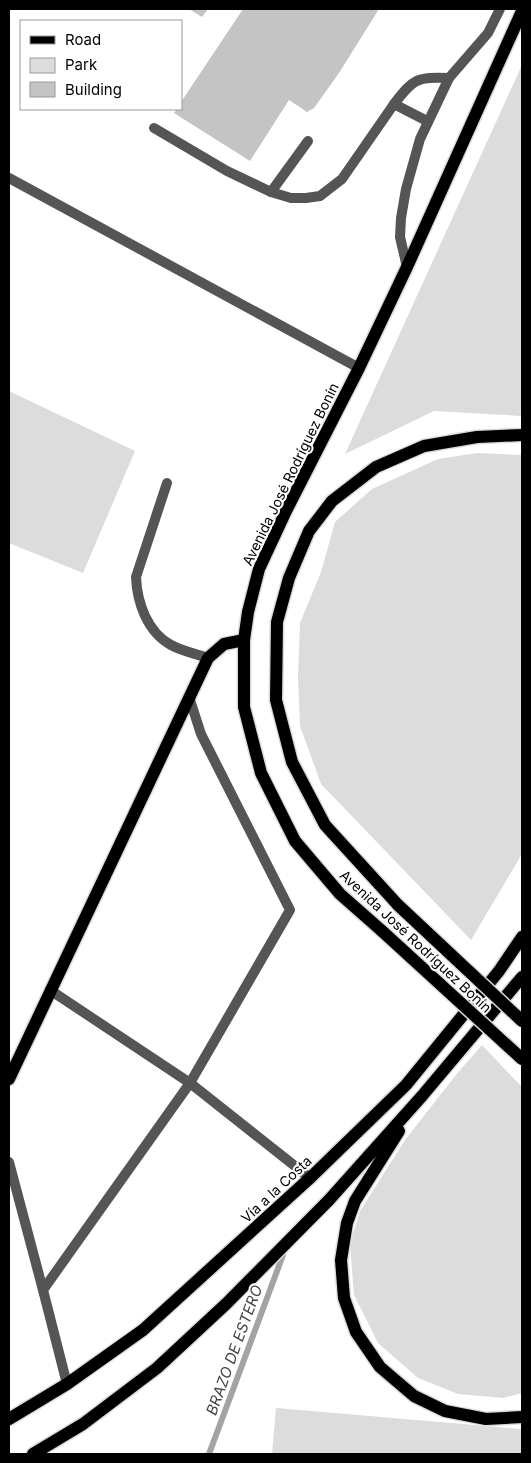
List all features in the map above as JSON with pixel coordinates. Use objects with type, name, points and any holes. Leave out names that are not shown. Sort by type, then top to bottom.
[{"type":"main road","name":"Avenida José Rodríguez Bonín","points":[[522,11],[407,267],[259,569],[248,612],[244,640],[244,707],[261,773],[295,842],[340,894],[522,1059]]},
{"type":"main road","name":"Avenida José Rodríguez Bonín","points":[[522,435],[477,437],[424,446],[376,467],[332,501],[310,531],[289,578],[277,622],[276,700],[292,762],[325,825],[398,905],[522,1021]]},
{"type":"main road","points":[[9,1079],[208,658],[224,644],[244,640]]},
{"type":"main road","name":"Vía a la Costa","points":[[9,1419],[67,1384],[143,1330],[310,1178],[406,1084],[499,971],[522,937]]},
{"type":"main road","points":[[33,1454],[83,1424],[157,1368],[226,1304],[329,1200],[422,1096],[522,977]]},
{"type":"main road","points":[[422,1096],[355,1201],[347,1223],[341,1260],[344,1298],[356,1332],[380,1367],[414,1396],[446,1411],[486,1419],[522,1417]]},
{"type":"street","points":[[407,267],[400,237],[401,218],[406,189],[420,139],[449,78],[488,33],[500,9]]},
{"type":"street","points":[[154,128],[227,171],[271,192],[291,198],[320,196],[342,179],[408,85],[426,78],[449,78]]},
{"type":"street","points":[[394,104],[427,122]]},
{"type":"street","points":[[271,192],[308,141]]},
{"type":"street","points":[[9,178],[359,368]]},
{"type":"street","points":[[167,482],[136,577],[137,594],[142,610],[159,636],[170,645],[208,658]]},
{"type":"street","points":[[43,1290],[190,1083],[290,910],[201,734],[189,697]]},
{"type":"street","points":[[50,990],[190,1083],[310,1178]]},
{"type":"street","points":[[9,1162],[67,1384]]},
{"type":"street","points":[[44,1454],[52,1443]]},
{"type":"green space","points":[[522,65],[522,416],[434,411],[345,454]]},
{"type":"green space","points":[[9,391],[135,451],[83,573],[9,543]]},
{"type":"green space","points":[[477,453],[522,455],[522,854],[471,940],[321,784],[300,726],[298,677],[300,623],[321,572],[335,522],[372,489],[438,459]]},
{"type":"green space","points":[[482,1045],[522,1087],[522,1393],[503,1398],[458,1394],[418,1378],[378,1343],[354,1295],[350,1244],[360,1211],[405,1140]]},
{"type":"green space","points":[[276,1408],[522,1429],[522,1454],[272,1454]]},
{"type":"building","points":[[189,9],[208,9],[202,17]]},
{"type":"building","points":[[243,9],[379,9],[339,73],[314,108],[307,112],[289,100],[250,161],[174,113],[176,110],[182,110],[182,100]]},
{"type":"waterway","name":"BRAZO DE ESTERO","points":[[209,1454],[283,1255]]}]
